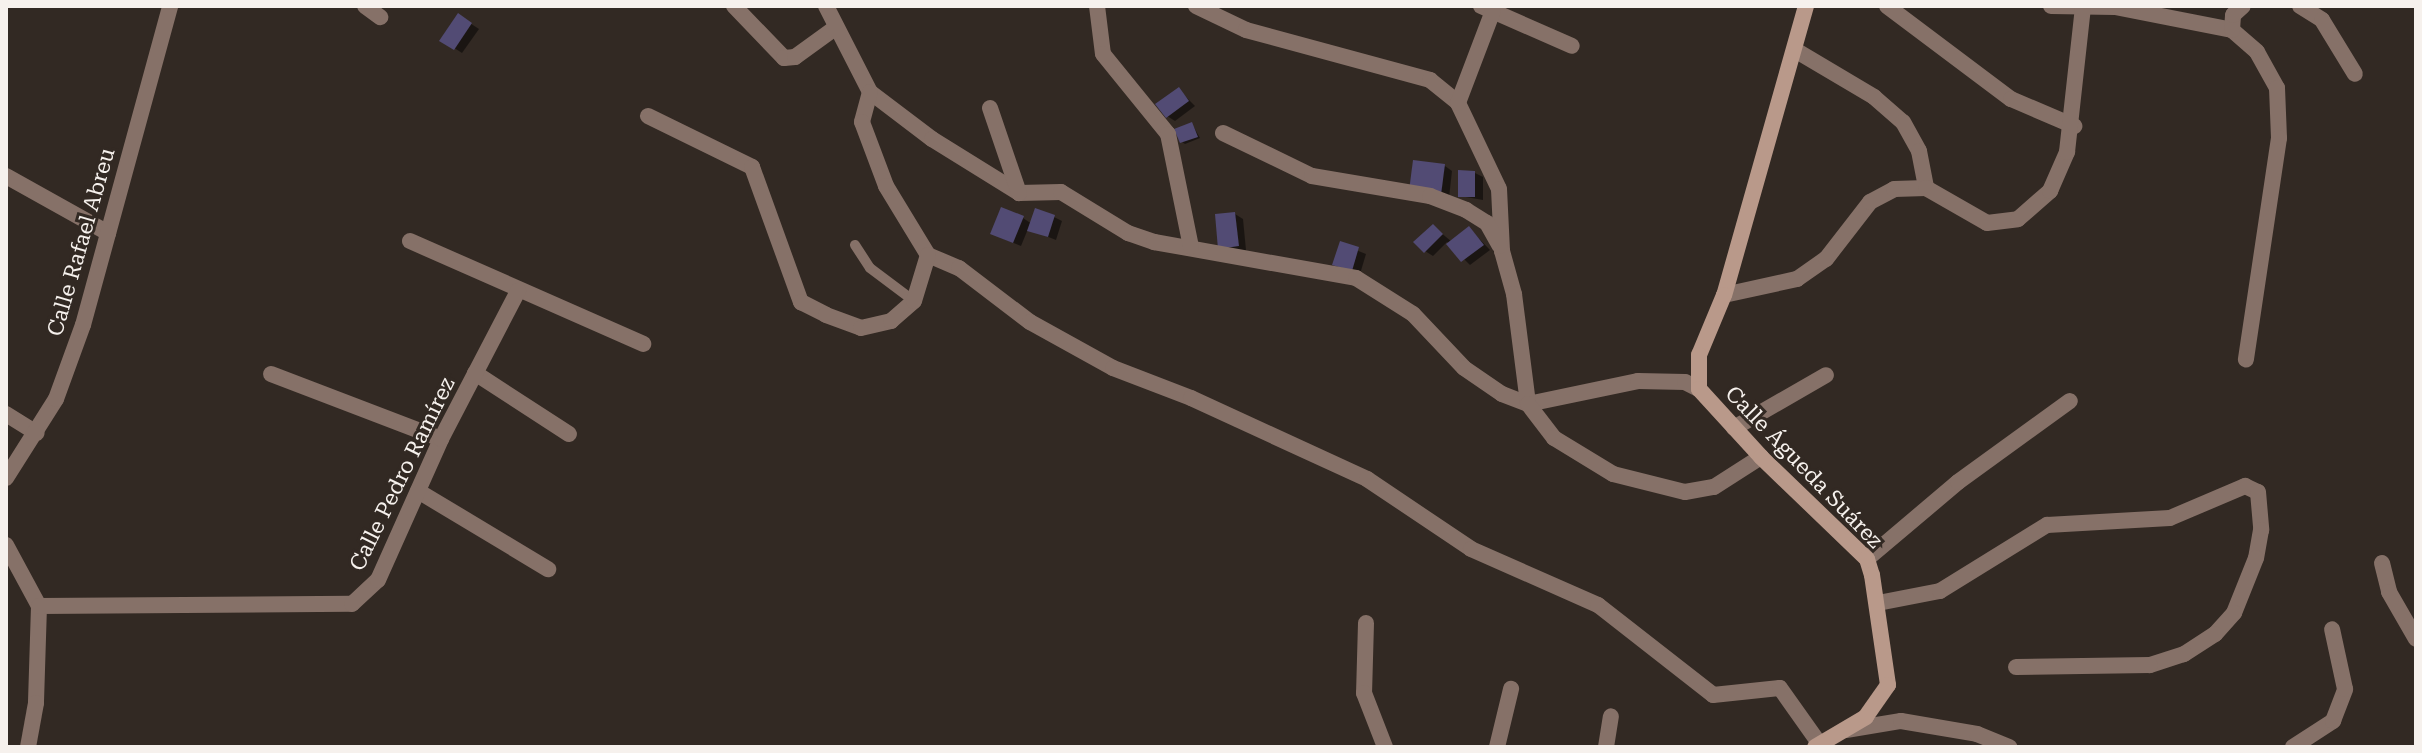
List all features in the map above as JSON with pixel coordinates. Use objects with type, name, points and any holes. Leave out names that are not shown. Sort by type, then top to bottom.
[{"type":"street","name":"Calle Rafael Abreu","points":[[6,478],[56,399],[83,325],[170,6]]},
{"type":"street","points":[[365,6],[380,17]]},
{"type":"street","points":[[734,6],[784,58],[795,57],[835,28]]},
{"type":"street","points":[[826,6],[870,92],[932,139],[1019,193],[1061,192],[1128,233],[1356,278],[1413,314],[1464,368],[1502,394],[1528,404],[1638,381],[1685,382],[1699,389]]},
{"type":"street","points":[[1097,6],[1103,54],[1168,134],[1191,247]]},
{"type":"street","points":[[1196,6],[1246,30],[1430,80],[1458,103],[1479,139],[1499,189],[1502,251]]},
{"type":"street","name":"Calle Águeda Suárez","points":[[1806,6],[1724,295],[1699,355],[1699,389],[1761,457],[1867,559],[1878,603],[1888,685],[1866,717],[1817,745]]},
{"type":"street","points":[[1887,6],[2011,99],[2074,126]]},
{"type":"street","points":[[2051,6],[2180,12],[2232,30],[2257,52],[2277,88],[2273,200],[2246,360]]},
{"type":"street","points":[[2232,30],[2233,15],[2243,6]]},
{"type":"street","points":[[2300,6],[2322,20],[2355,74]]},
{"type":"street","points":[[1724,295],[1797,279],[1826,259],[1870,202],[1894,189],[1926,188],[1987,223],[2018,219],[2050,191],[2074,126],[2083,8]]},
{"type":"street","points":[[1458,103],[1487,9],[1572,46]]},
{"type":"street","points":[[1795,50],[1874,97],[1903,122],[1919,151],[1926,188]]},
{"type":"street","points":[[870,92],[862,122],[886,186],[928,255],[959,268],[1030,322],[1113,368],[1191,398],[1367,479],[1471,549],[1598,605],[1713,695],[1780,688],[1817,745]]},
{"type":"street","points":[[990,108],[1019,193]]},
{"type":"street","points":[[648,116],[752,167],[801,302],[861,328],[891,321],[914,301],[928,255]]},
{"type":"street","points":[[1223,133],[1312,176],[1430,196],[1466,210],[1487,223],[1502,251],[1514,294],[1528,404],[1554,438],[1613,474],[1650,486],[1685,492],[1714,487],[1761,457]]},
{"type":"street","points":[[6,176],[108,233]]},
{"type":"street","points":[[410,241],[643,344]]},
{"type":"street","name":"Calle Pedro Ramírez","points":[[39,606],[352,604],[378,580],[441,439],[518,291]]},
{"type":"street","points":[[475,373],[569,434]]},
{"type":"street","points":[[271,374],[441,439]]},
{"type":"street","points":[[1734,428],[1826,375]]},
{"type":"street","points":[[1867,559],[1958,482],[2070,401]]},
{"type":"street","points":[[6,414],[36,433]]},
{"type":"street","points":[[1878,603],[1940,591],[2047,525],[2170,518],[2245,486],[2258,492],[2261,530],[2256,558],[2234,613],[2215,634],[2184,654],[2150,665],[2016,667]]},
{"type":"street","points":[[418,491],[548,569]]},
{"type":"street","points":[[6,545],[39,606],[36,703],[28,747]]},
{"type":"street","points":[[2382,563],[2389,592],[2416,639]]},
{"type":"street","points":[[1366,623],[1364,693],[1385,747]]},
{"type":"street","points":[[2293,747],[2333,721],[2345,689],[2332,629]]},
{"type":"street","points":[[1497,747],[1511,689]]},
{"type":"street","points":[[1606,747],[1611,716]]},
{"type":"street","points":[[1841,730],[1901,721],[1977,734],[2010,747]]},
{"type":"lane","points":[[855,245],[870,268],[914,301]]},
{"type":"building","points":[[458,13],[472,23],[454,50],[439,41]]},
{"type":"building","points":[[1179,87],[1189,101],[1166,118],[1155,104]]},
{"type":"building","points":[[1192,122],[1198,137],[1180,143],[1174,129]]},
{"type":"building","points":[[1413,160],[1445,164],[1441,195],[1409,191]]},
{"type":"building","points":[[1458,170],[1475,171],[1475,197],[1458,197]]},
{"type":"building","points":[[1001,207],[1024,216],[1013,243],[990,234]]},
{"type":"building","points":[[1035,208],[1055,215],[1048,237],[1027,231]]},
{"type":"building","points":[[1235,212],[1239,246],[1218,249],[1215,214]]},
{"type":"building","points":[[1433,224],[1443,234],[1424,253],[1413,242]]},
{"type":"building","points":[[1469,226],[1484,245],[1461,262],[1446,244]]},
{"type":"building","points":[[1340,241],[1359,247],[1352,271],[1332,265]]}]
